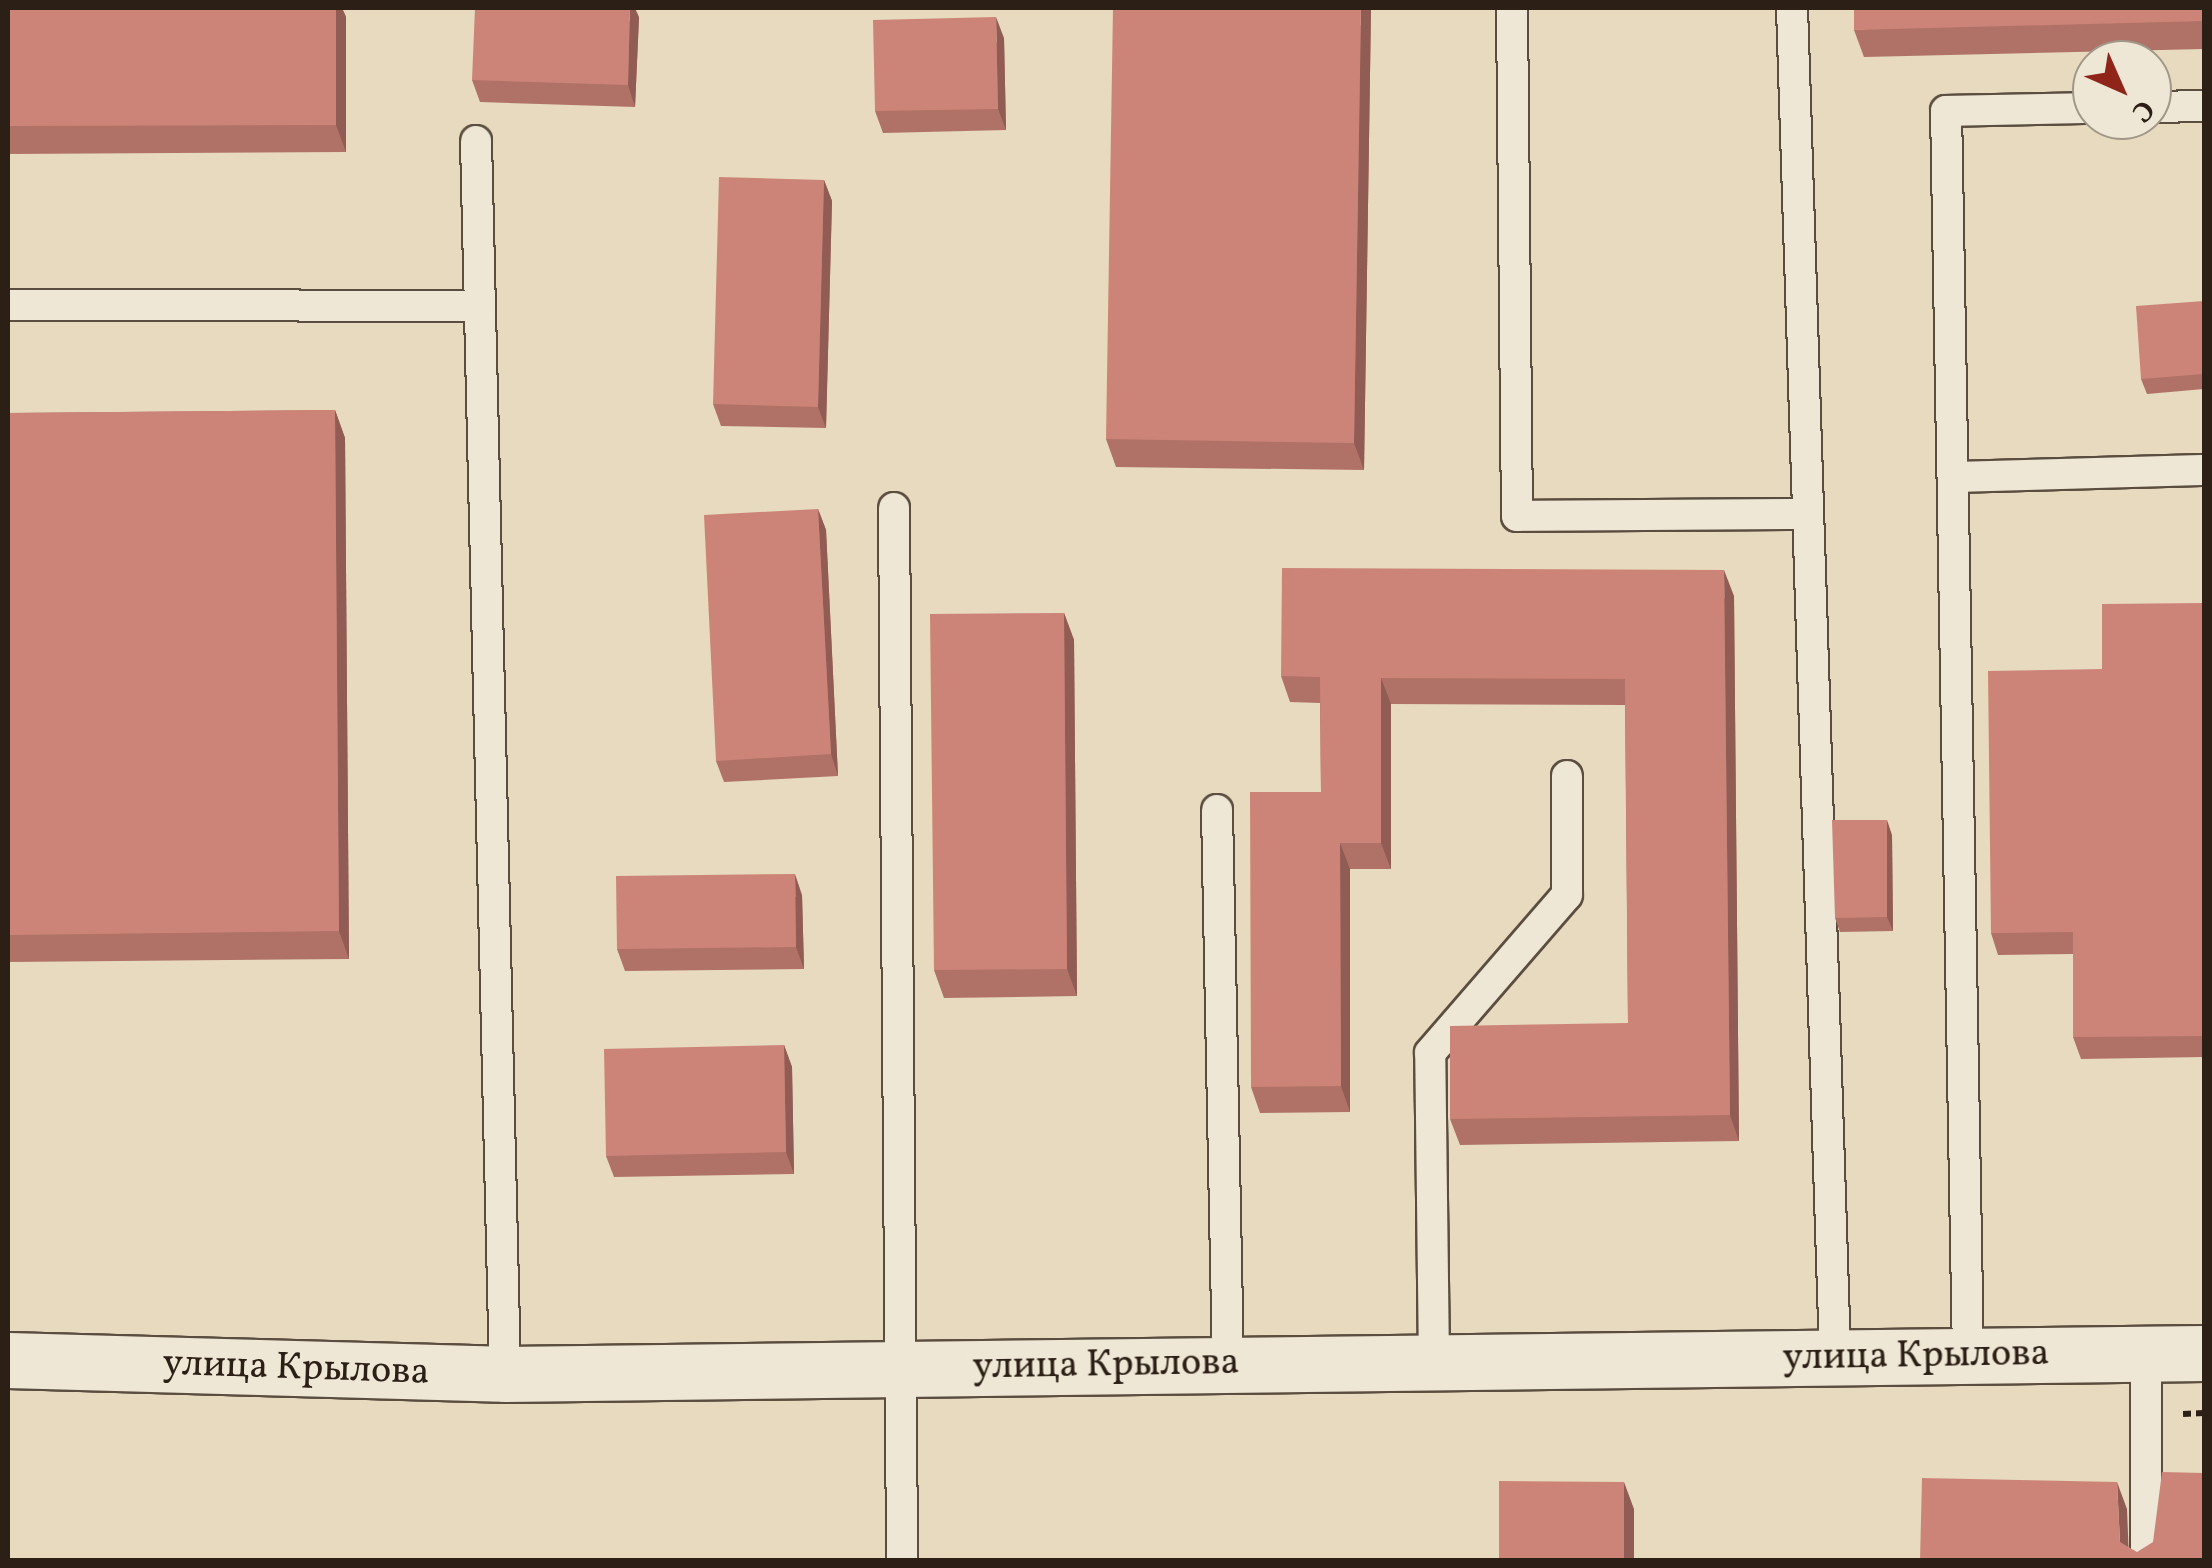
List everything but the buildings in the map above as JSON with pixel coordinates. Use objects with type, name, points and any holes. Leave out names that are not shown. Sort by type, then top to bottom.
[{"type":"street","name":"улица Крылова","points":[[8,1360],[505,1374],[2204,1353]]},
{"type":"lane","points":[[1512,8],[1518,516],[1808,514]]},
{"type":"lane","points":[[1792,8],[1836,1358]]},
{"type":"lane","points":[[2172,107],[2204,106]]},
{"type":"lane","points":[[1968,1356],[1946,110],[2072,108]]},
{"type":"lane","points":[[476,140],[505,1374]]},
{"type":"lane","points":[[8,305],[480,306]]},
{"type":"lane","points":[[1952,478],[2204,470]]},
{"type":"lane","points":[[894,508],[902,1560]]},
{"type":"lane","points":[[1434,1362],[1430,1052],[1567,895],[1568,776]]},
{"type":"lane","points":[[1218,810],[1228,1365]]},
{"type":"lane","points":[[2146,1354],[2146,1560]]}]
